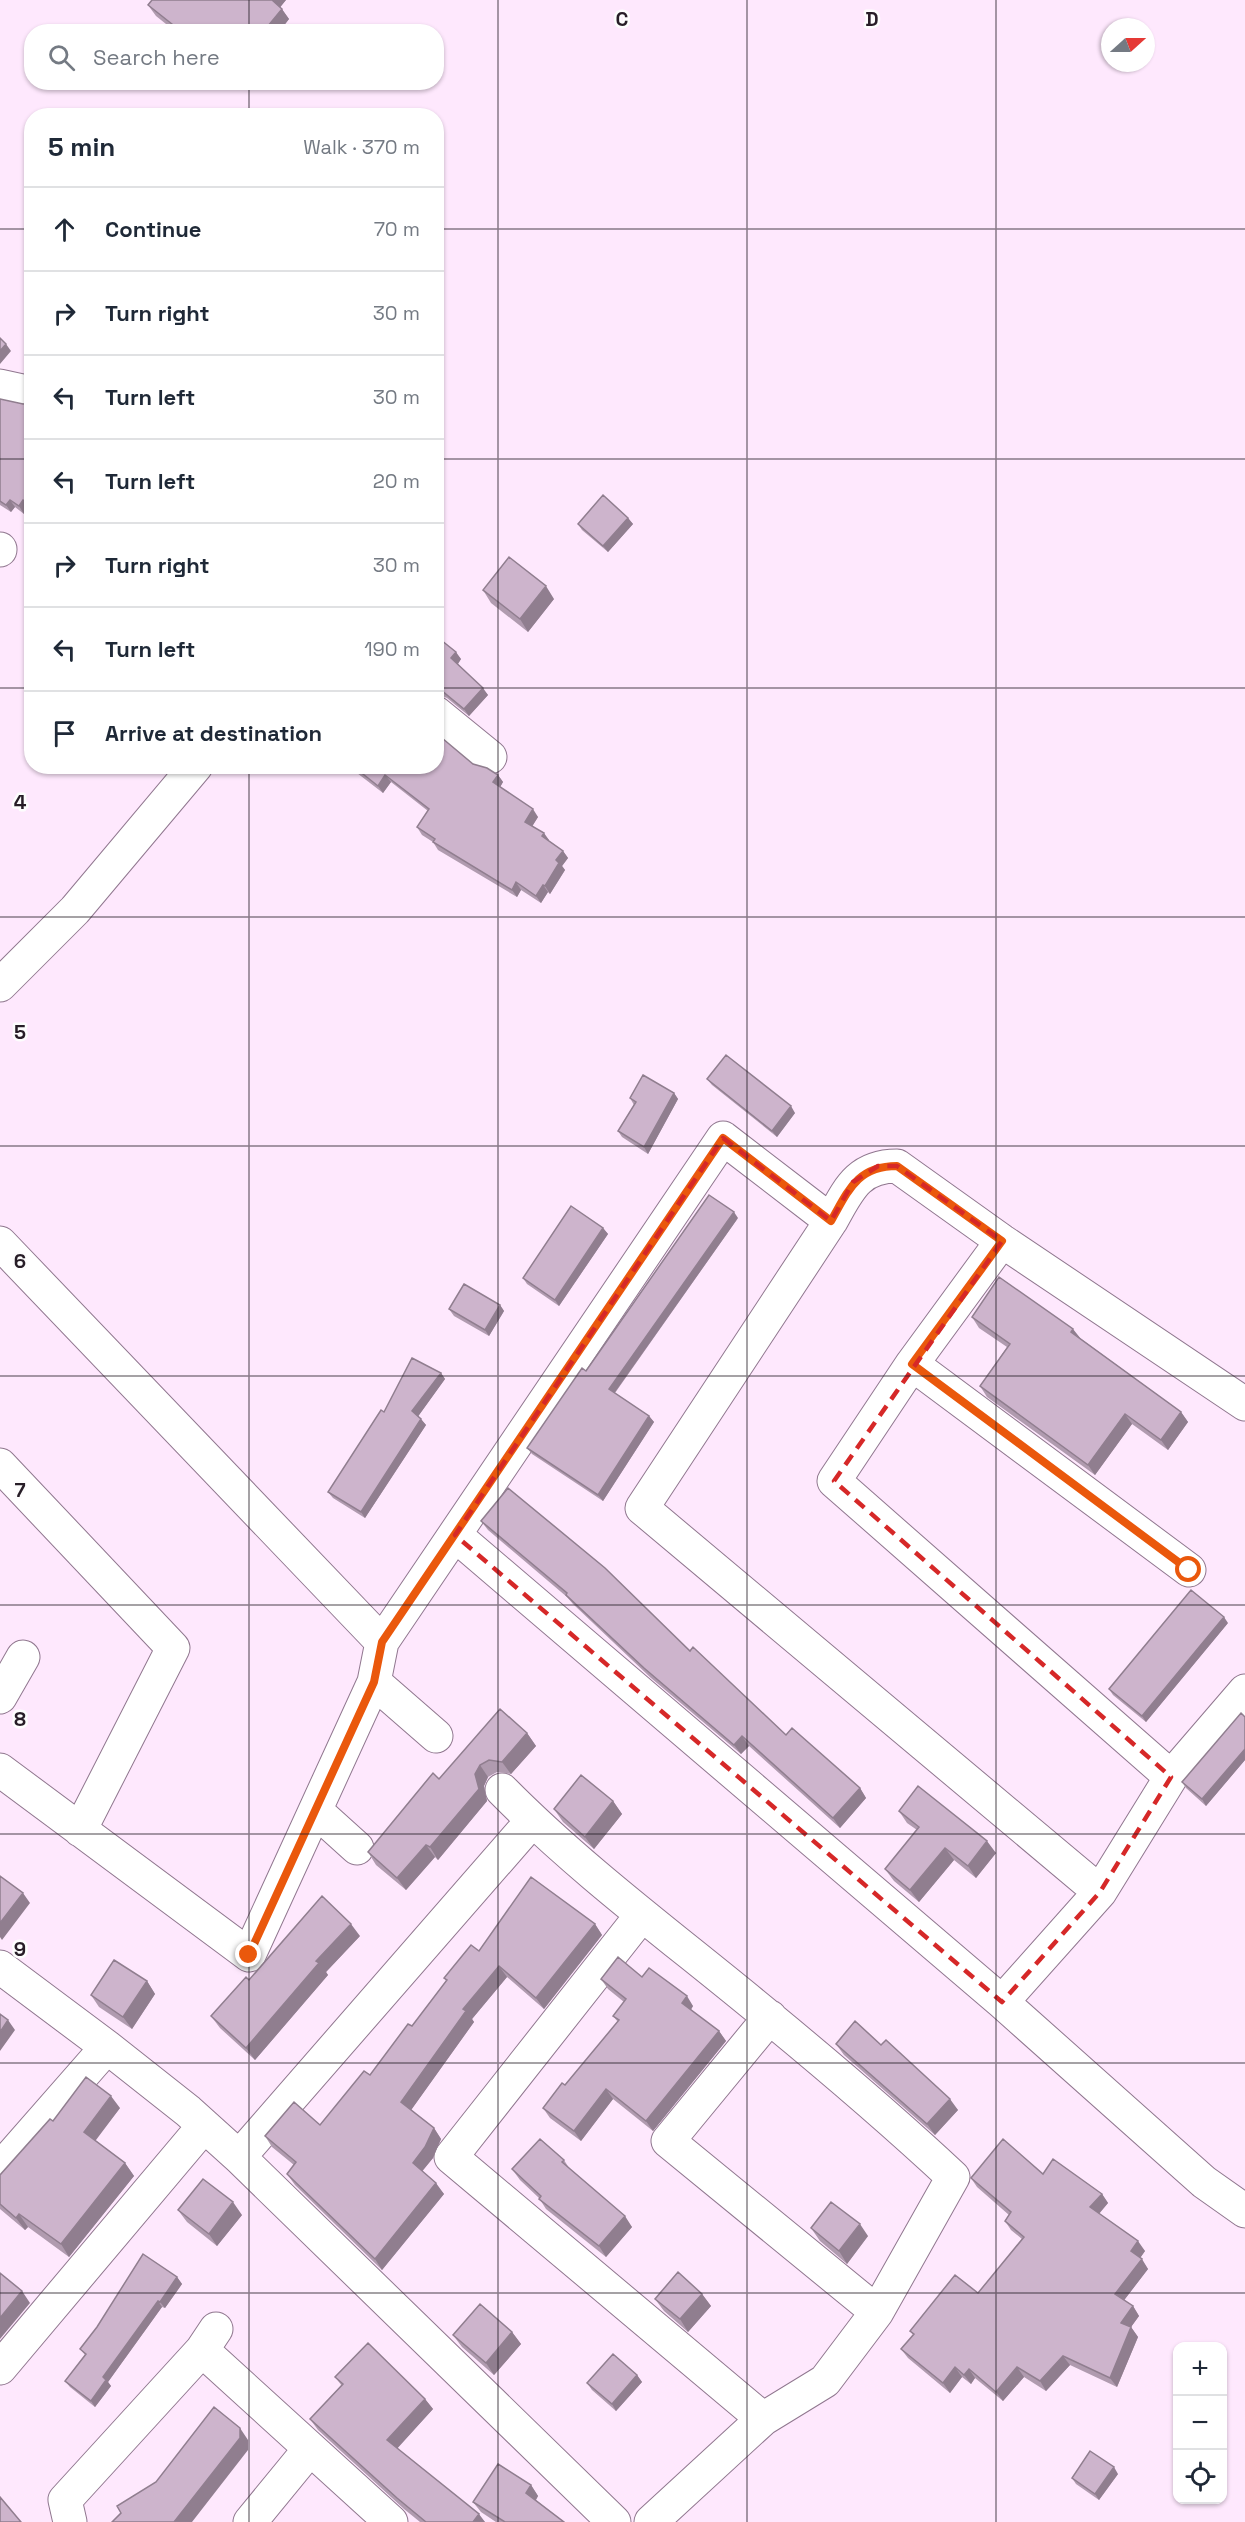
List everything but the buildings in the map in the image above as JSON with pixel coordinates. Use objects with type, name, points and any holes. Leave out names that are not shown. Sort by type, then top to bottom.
[{"type":"street","points":[[0,386],[24,391]]},
{"type":"street","points":[[444,720],[490,757]]},
{"type":"street","points":[[0,985],[75,910],[189,774]]},
{"type":"street","points":[[0,1770],[249,1955],[374,1682],[382,1642],[723,1138],[831,1221]]},
{"type":"street","points":[[1100,1892],[642,1508],[831,1221],[853,1182],[878,1166],[897,1166],[1002,1241],[1245,1404]]},
{"type":"street","points":[[1002,1241],[912,1364],[834,1481],[1171,1777]]},
{"type":"street","points":[[0,1243],[382,1642]]},
{"type":"street","points":[[912,1364],[1189,1570]]},
{"type":"street","points":[[0,1465],[172,1648],[80,1830]]},
{"type":"street","points":[[455,1535],[1002,2002],[1204,2182],[1245,2211]]},
{"type":"street","points":[[0,1696],[23,1657]]},
{"type":"street","points":[[374,1682],[436,1736]]},
{"type":"street","points":[[1002,2002],[1100,1892],[1171,1777],[1245,1692]]},
{"type":"street","points":[[502,1790],[532,1821],[641,1916],[770,2017],[953,2177],[877,2312],[825,2381],[763,2419],[651,2522]]},
{"type":"street","points":[[316,1811],[357,1848]]},
{"type":"street","points":[[239,2157],[532,1821]]},
{"type":"street","points":[[641,1916],[451,2157],[763,2419]]},
{"type":"street","points":[[0,1967],[188,2111],[203,2127],[239,2157],[614,2522]]},
{"type":"street","points":[[770,2017],[668,2141],[877,2312]]},
{"type":"street","points":[[0,2169],[107,2047]]},
{"type":"street","points":[[0,2368],[203,2127]]},
{"type":"street","points":[[70,2522],[65,2500],[209,2340],[309,2450],[391,2522]]},
{"type":"street","points":[[250,2522],[309,2450]]},
{"type":"highlighted area","points":[[723,1138],[831,1221],[853,1182],[878,1166],[897,1166],[1002,1241],[834,1481],[1171,1777],[1100,1892],[1002,2002],[455,1535]]},
{"type":"route","points":[[249,1955],[374,1682],[382,1642],[723,1138],[831,1221],[853,1182],[878,1166],[897,1166],[1002,1241],[912,1364],[1189,1570]]}]
